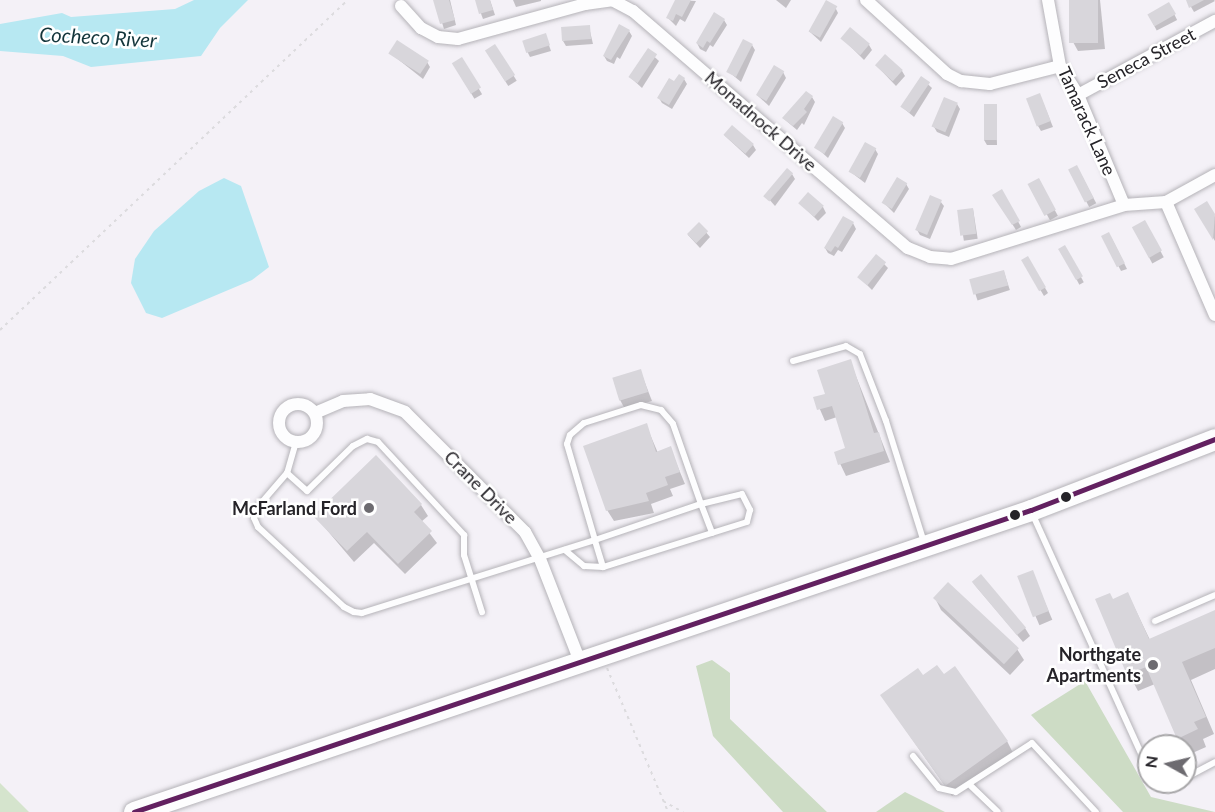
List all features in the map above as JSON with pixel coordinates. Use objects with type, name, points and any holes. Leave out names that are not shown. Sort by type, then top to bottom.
[{"type":"highway","points":[[138,811],[579,659],[1031,510],[1215,439]]},
{"type":"street","name":"Monadnock Drive","points":[[401,6],[421,28],[438,37],[458,39],[585,4],[612,0],[633,11],[908,248],[930,257],[951,259],[1124,205],[1166,202]]},
{"type":"street","points":[[866,0],[947,74],[961,81],[990,84],[1060,66]]},
{"type":"street","name":"Tamarack Lane","points":[[1048,0],[1060,66],[1078,95],[1124,205]]},
{"type":"street","name":"Seneca Street","points":[[1078,95],[1215,21]]},
{"type":"street","points":[[1215,175],[1166,202],[1215,315]]},
{"type":"street","name":"Crane Drive","points":[[296,441],[286,438],[280,428],[284,411],[300,404],[315,413],[357,400],[383,401],[399,408],[515,520],[540,559],[579,659]]},
{"type":"street","points":[[296,441],[313,435],[318,424],[315,413]]},
{"type":"lane","points":[[793,361],[846,346],[860,354],[886,421],[925,545]]},
{"type":"lane","points":[[603,567],[567,455],[570,435],[584,423],[641,405],[660,410],[674,424],[712,533]]},
{"type":"lane","points":[[287,473],[307,491],[353,446],[367,440],[378,441],[464,535],[464,555],[482,612]]},
{"type":"lane","points":[[296,441],[287,473],[256,509],[258,527],[344,607],[362,613],[540,559],[565,550],[701,504],[735,494],[746,498],[750,510],[747,522],[603,567],[584,566],[565,550]]},
{"type":"lane","points":[[1031,510],[1137,744]]},
{"type":"lane","points":[[1155,621],[1215,595]]},
{"type":"lane","points":[[913,756],[939,788],[948,792],[971,786],[1032,743],[1096,812]]},
{"type":"lane","points":[[1197,772],[1215,762]]},
{"type":"lane","points":[[971,786],[998,812]]},
{"type":"path","points":[[0,330],[348,0]]},
{"type":"path","points":[[600,652],[668,812]]},
{"type":"path","points":[[663,801],[683,812]]},
{"type":"green space","points":[[712,660],[730,673],[730,719],[827,812],[783,812],[713,736],[696,666]]},
{"type":"green space","points":[[1085,681],[1137,772],[1137,794],[1149,794],[1151,797],[1215,812],[1123,812],[1031,715]]},
{"type":"green space","points":[[0,783],[29,812],[0,812]]},
{"type":"green space","points":[[905,792],[945,812],[876,812]]},
{"type":"water","name":"Cocheco River","points":[[194,0],[248,0],[220,28],[201,56],[91,67],[63,56],[0,51],[0,24],[62,13],[71,17],[175,9]]},
{"type":"water","points":[[224,178],[241,186],[269,267],[252,280],[162,318],[146,313],[131,283],[135,259],[154,231],[199,191]]},
{"type":"building","points":[[433,0],[449,0],[455,20],[440,24]]},
{"type":"building","points":[[475,0],[490,0],[493,10],[479,14]]},
{"type":"building","points":[[675,0],[691,0],[682,17],[676,14],[673,21],[666,18]]},
{"type":"building","points":[[826,0],[837,6],[820,38],[809,31]]},
{"type":"building","points":[[1069,0],[1098,0],[1098,43],[1069,43]]},
{"type":"building","points":[[1186,0],[1204,0],[1189,8]]},
{"type":"building","points":[[1169,2],[1176,14],[1154,27],[1147,15]]},
{"type":"building","points":[[714,12],[725,19],[710,43],[707,41],[703,48],[696,43]]},
{"type":"building","points":[[619,24],[630,30],[611,60],[603,56]]},
{"type":"building","points":[[590,25],[591,39],[562,41],[561,27]]},
{"type":"building","points":[[850,27],[870,44],[860,55],[840,38]]},
{"type":"building","points":[[546,33],[550,45],[526,53],[522,41]]},
{"type":"building","points":[[743,39],[753,44],[736,77],[726,72]]},
{"type":"building","points":[[397,40],[429,61],[420,74],[388,53]]},
{"type":"building","points":[[495,44],[515,75],[505,82],[485,51]]},
{"type":"building","points":[[648,48],[657,54],[638,83],[628,77]]},
{"type":"building","points":[[885,54],[903,70],[893,81],[875,65]]},
{"type":"building","points":[[462,57],[481,88],[471,94],[452,63]]},
{"type":"building","points":[[774,65],[784,71],[766,101],[756,95]]},
{"type":"building","points":[[679,74],[685,78],[669,105],[657,98],[669,78],[674,81]]},
{"type":"building","points":[[921,76],[930,82],[909,113],[900,107]]},
{"type":"building","points":[[806,91],[813,96],[804,109],[807,112],[793,126],[782,118]]},
{"type":"building","points":[[1040,93],[1051,121],[1037,126],[1026,98]]},
{"type":"building","points":[[944,97],[958,103],[945,132],[931,126]]},
{"type":"building","points":[[984,104],[997,104],[997,140],[984,140]]},
{"type":"building","points":[[833,116],[843,122],[824,154],[814,148]]},
{"type":"building","points":[[732,125],[754,144],[745,154],[723,135]]},
{"type":"building","points":[[865,142],[876,148],[860,178],[849,172]]},
{"type":"building","points":[[1077,165],[1094,198],[1085,203],[1068,170]]},
{"type":"building","points":[[787,168],[793,173],[769,201],[763,196]]},
{"type":"building","points":[[897,177],[907,183],[892,209],[882,203]]},
{"type":"building","points":[[1039,178],[1056,210],[1044,216],[1028,184]]},
{"type":"building","points":[[1002,189],[1020,221],[1012,225],[992,195]]},
{"type":"building","points":[[808,192],[824,206],[814,217],[798,203]]},
{"type":"building","points":[[930,195],[942,200],[927,235],[915,230]]},
{"type":"building","points":[[1207,201],[1215,214],[1213,240],[1194,209]]},
{"type":"building","points":[[973,208],[976,234],[960,236],[957,210]]},
{"type":"building","points":[[843,216],[854,222],[838,248],[835,246],[831,252],[824,248]]},
{"type":"building","points":[[1145,220],[1162,251],[1149,258],[1132,227]]},
{"type":"building","points":[[699,222],[708,231],[696,243],[687,234]]},
{"type":"building","points":[[1109,232],[1125,263],[1117,267],[1101,236]]},
{"type":"building","points":[[1065,245],[1083,276],[1076,280],[1058,249]]},
{"type":"building","points":[[876,254],[886,262],[867,285],[857,277]]},
{"type":"building","points":[[1028,256],[1046,287],[1039,291],[1021,260]]},
{"type":"building","points":[[1004,270],[1008,285],[973,295],[969,279]]},
{"type":"building","points":[[851,359],[874,433],[879,432],[884,451],[838,465],[834,452],[845,448],[832,406],[817,410],[813,397],[825,394],[817,370]]},
{"type":"building","points":[[641,369],[648,392],[619,401],[612,378]]},
{"type":"building","points":[[647,423],[656,452],[671,446],[680,472],[665,477],[668,485],[646,493],[649,501],[606,511],[583,446]]},
{"type":"building","name":"McFarland Ford","points":[[376,455],[422,504],[414,512],[432,531],[398,564],[367,532],[347,551],[313,516]]},
{"type":"building","points":[[1033,570],[1049,611],[1033,617],[1017,576]]},
{"type":"building","points":[[981,574],[1026,628],[1017,635],[972,582]]},
{"type":"building","points":[[948,582],[1019,648],[1004,664],[933,598]]},
{"type":"building","name":"Northgate Apartments","points":[[1128,592],[1149,639],[1215,610],[1215,648],[1182,662],[1206,717],[1194,722],[1198,729],[1188,734],[1175,734],[1146,667],[1127,675],[1095,599],[1110,593],[1113,599]]},
{"type":"building","points":[[937,665],[944,674],[955,666],[1008,741],[945,786],[880,695],[918,668],[923,675]]},
{"type":"transit line","points":[[134,812],[1031,510],[1215,439]]},
{"type":"place","name":"McFarland Ford","points":[[369,508]]},
{"type":"place","name":"Northgate Apartments","points":[[1153,665]]}]
